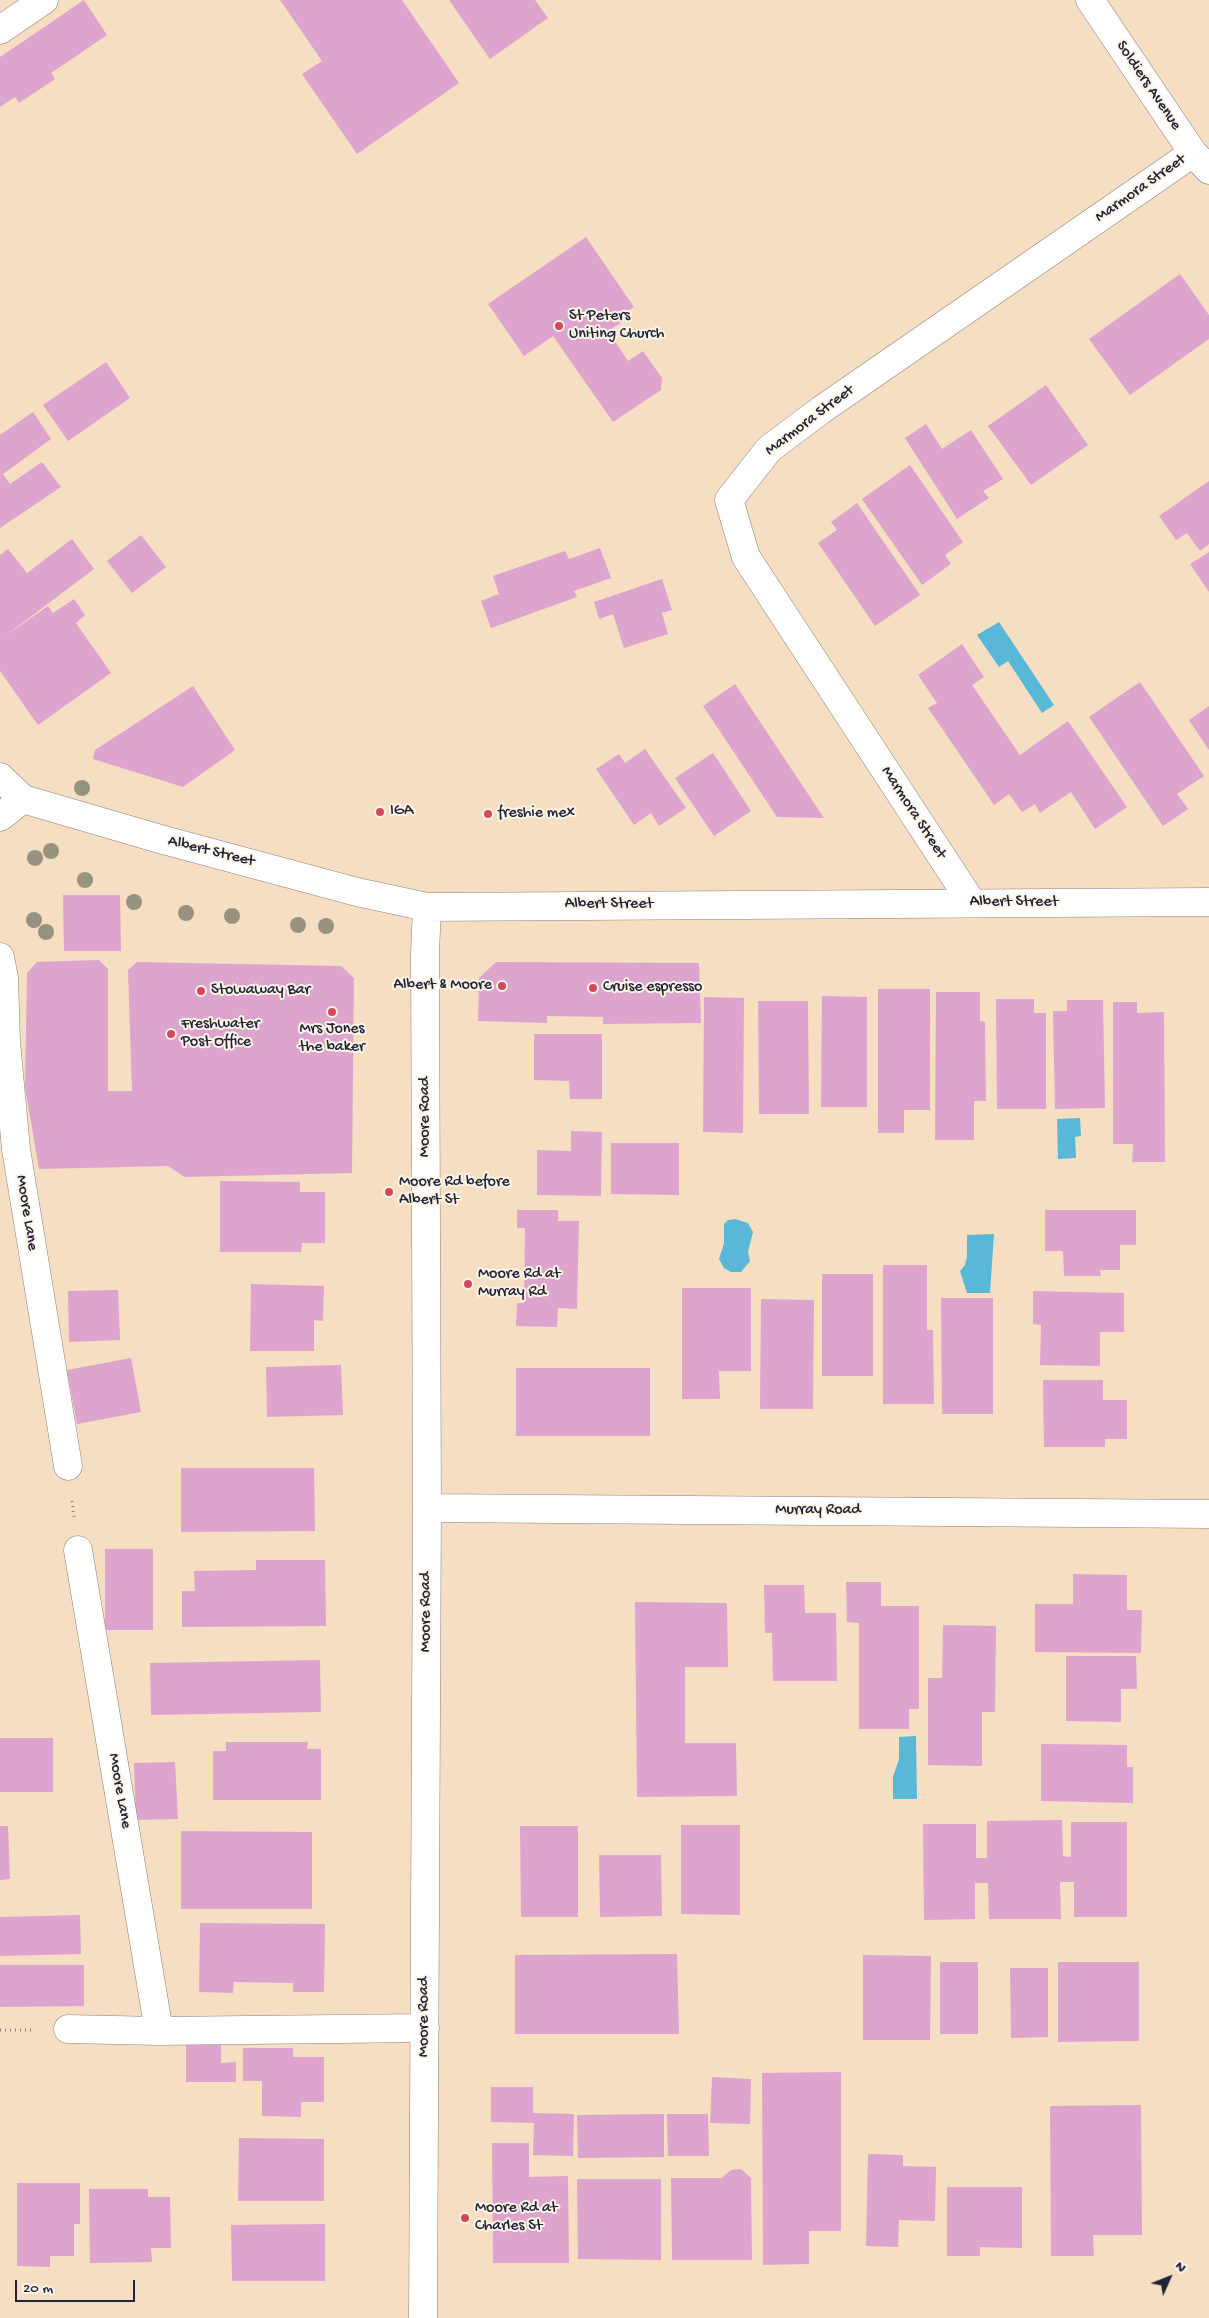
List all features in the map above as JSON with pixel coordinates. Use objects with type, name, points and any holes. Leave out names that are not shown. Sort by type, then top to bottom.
[{"type":"street","points":[[0,30],[44,0]]},
{"type":"street","name":"Soldiers Avenue","points":[[1090,0],[1201,162]]},
{"type":"street","name":"Marmora Street","points":[[972,903],[746,557],[729,500],[768,449],[820,410],[1201,162]]},
{"type":"street","name":"Albert Street","points":[[0,817],[9,786],[160,839],[356,892],[427,907],[1209,902]]},
{"type":"street","name":"Moore Road","points":[[423,2318],[427,1508],[425,953],[427,907]]},
{"type":"street","name":"Moore Lane","points":[[0,957],[4,978],[6,1042],[16,1149],[68,1466]]},
{"type":"street","name":"Murray Road","points":[[427,1508],[1209,1514]]},
{"type":"street","name":"Moore Lane","points":[[78,1550],[160,2031]]},
{"type":"street","points":[[68,2029],[160,2031],[425,2028]]},
{"type":"water","points":[[999,622],[1054,705],[1042,713],[1008,661],[999,667],[977,635]]},
{"type":"water","points":[[1080,1118],[1081,1136],[1075,1137],[1076,1158],[1058,1159],[1057,1119]]},
{"type":"water","points":[[735,1219],[748,1223],[753,1232],[748,1252],[750,1261],[741,1272],[731,1272],[724,1268],[719,1259],[724,1243],[724,1224],[728,1220]]},
{"type":"water","points":[[994,1234],[990,1293],[967,1293],[960,1271],[965,1265],[967,1257],[967,1235]]},
{"type":"water","points":[[916,1736],[917,1799],[893,1799],[893,1777],[899,1759],[899,1737]]},
{"type":"building","points":[[84,0],[107,35],[51,73],[55,79],[19,103],[15,97],[0,107],[0,57]]},
{"type":"building","points":[[280,0],[402,0],[459,83],[357,154],[302,74],[322,61]]},
{"type":"building","points":[[449,0],[535,0],[548,18],[490,59]]},
{"type":"building","name":"St Peters Uniting Church","points":[[586,237],[634,307],[618,317],[622,322],[608,331],[628,361],[643,351],[662,378],[661,390],[613,422],[553,336],[524,356],[488,304]]},
{"type":"building","points":[[1180,274],[1209,315],[1209,339],[1130,395],[1089,339]]},
{"type":"building","points":[[106,362],[130,398],[68,441],[43,405]]},
{"type":"building","points":[[1046,385],[1088,445],[1031,485],[988,426]]},
{"type":"building","points":[[33,412],[51,439],[3,474],[10,484],[42,462],[61,487],[0,528],[0,435]]},
{"type":"building","points":[[926,424],[942,449],[971,430],[1003,479],[983,491],[989,498],[957,519],[905,438]]},
{"type":"building","points":[[910,465],[963,542],[945,555],[951,564],[922,585],[862,499]]},
{"type":"building","points":[[1209,481],[1209,544],[1200,551],[1187,533],[1176,540],[1159,516]]},
{"type":"building","points":[[857,503],[920,595],[875,626],[818,543],[837,530],[831,522]]},
{"type":"building","points":[[141,535],[166,567],[132,593],[107,561]]},
{"type":"building","points":[[72,539],[94,569],[5,636],[48,606],[53,613],[74,599],[85,615],[76,623],[111,673],[38,725],[0,671],[0,555],[8,549],[27,573]]},
{"type":"building","points":[[600,548],[611,578],[574,591],[577,597],[491,628],[481,601],[499,594],[493,576],[565,551],[569,559]]},
{"type":"building","points":[[1209,552],[1209,592],[1190,564]]},
{"type":"building","points":[[662,579],[672,610],[662,613],[668,634],[624,648],[613,614],[599,619],[594,602]]},
{"type":"building","points":[[962,644],[984,677],[972,685],[1020,755],[1068,721],[1127,807],[1095,829],[1071,792],[1040,813],[1035,804],[1022,812],[1009,794],[994,805],[928,708],[937,703],[918,675]]},
{"type":"building","points":[[1140,682],[1204,776],[1177,794],[1188,809],[1163,826],[1089,717]]},
{"type":"building","points":[[735,684],[824,818],[777,817],[703,706]]},
{"type":"building","points":[[193,686],[235,750],[183,787],[93,759],[95,750]]},
{"type":"building","points":[[1209,706],[1209,750],[1189,720]]},
{"type":"building","points":[[645,749],[686,808],[659,826],[651,813],[634,825],[596,769],[619,754],[625,763]]},
{"type":"building","points":[[713,753],[751,811],[714,836],[675,778]]},
{"type":"building","points":[[63,895],[120,895],[121,951],[64,951]]},
{"type":"building","points":[[99,960],[108,969],[108,1091],[132,1091],[128,970],[137,962],[341,966],[354,978],[352,1173],[185,1177],[168,1166],[39,1169],[25,1087],[27,973],[37,962]]},
{"type":"building","points":[[496,962],[699,963],[701,1023],[603,1024],[603,1017],[547,1016],[547,1023],[478,1021],[479,978]]},
{"type":"building","points":[[878,989],[930,989],[930,1110],[904,1110],[904,1133],[878,1133]]},
{"type":"building","points":[[936,992],[980,992],[980,1021],[985,1022],[986,1101],[974,1101],[974,1140],[935,1140]]},
{"type":"building","points":[[822,996],[867,997],[867,1107],[821,1107]]},
{"type":"building","points":[[704,997],[744,998],[743,1133],[703,1132]]},
{"type":"building","points":[[996,999],[1034,999],[1034,1013],[1046,1013],[1046,1109],[997,1109]]},
{"type":"building","points":[[1067,1000],[1103,1000],[1105,1108],[1055,1109],[1053,1011],[1067,1011]]},
{"type":"building","points":[[758,1001],[808,1001],[809,1114],[759,1114]]},
{"type":"building","points":[[1113,1002],[1137,1002],[1137,1013],[1164,1012],[1165,1162],[1132,1162],[1133,1144],[1113,1144]]},
{"type":"building","points":[[534,1034],[602,1034],[602,1099],[570,1099],[569,1081],[534,1080]]},
{"type":"building","points":[[571,1131],[602,1132],[601,1196],[537,1195],[537,1150],[571,1151]]},
{"type":"building","points":[[611,1143],[679,1143],[679,1195],[611,1194]]},
{"type":"building","points":[[220,1181],[300,1182],[300,1192],[325,1192],[325,1243],[302,1243],[301,1252],[220,1252]]},
{"type":"building","points":[[517,1210],[558,1210],[558,1221],[579,1221],[577,1309],[558,1308],[557,1327],[516,1326],[517,1303],[524,1303],[525,1228],[517,1228]]},
{"type":"building","points":[[1045,1210],[1136,1210],[1136,1245],[1120,1245],[1120,1270],[1100,1270],[1101,1276],[1064,1276],[1063,1251],[1045,1251]]},
{"type":"building","points":[[883,1265],[927,1265],[927,1330],[933,1330],[934,1404],[883,1404]]},
{"type":"building","points":[[822,1274],[873,1274],[873,1376],[822,1376]]},
{"type":"building","points":[[251,1284],[324,1286],[323,1321],[314,1320],[314,1351],[250,1351]]},
{"type":"building","points":[[682,1288],[751,1288],[751,1371],[719,1371],[720,1399],[682,1399]]},
{"type":"building","points":[[118,1290],[120,1340],[69,1342],[68,1291]]},
{"type":"building","points":[[1033,1291],[1124,1293],[1124,1332],[1100,1332],[1100,1366],[1040,1365],[1041,1325],[1033,1324]]},
{"type":"building","points":[[941,1298],[993,1298],[993,1414],[942,1414]]},
{"type":"building","points":[[761,1299],[814,1300],[813,1409],[760,1409]]},
{"type":"building","points":[[131,1358],[141,1412],[77,1424],[67,1370]]},
{"type":"building","points":[[341,1365],[343,1415],[267,1417],[266,1367]]},
{"type":"building","points":[[516,1368],[650,1368],[650,1436],[516,1436]]},
{"type":"building","points":[[1043,1380],[1103,1380],[1103,1400],[1127,1400],[1127,1439],[1105,1439],[1105,1447],[1044,1447]]},
{"type":"building","points":[[181,1468],[314,1468],[315,1531],[181,1532]]},
{"type":"building","points":[[105,1549],[153,1549],[153,1630],[105,1630]]},
{"type":"building","points":[[256,1560],[325,1560],[326,1626],[182,1627],[182,1591],[195,1591],[194,1571],[256,1570]]},
{"type":"building","points":[[1073,1574],[1127,1575],[1127,1610],[1142,1610],[1141,1653],[1035,1652],[1035,1604],[1073,1604]]},
{"type":"building","points":[[846,1582],[881,1582],[881,1606],[919,1606],[919,1709],[909,1709],[909,1729],[859,1729],[859,1623],[847,1622]]},
{"type":"building","points":[[764,1585],[804,1585],[805,1613],[836,1613],[837,1681],[773,1681],[772,1633],[765,1633]]},
{"type":"building","points":[[635,1602],[727,1603],[728,1667],[685,1667],[685,1743],[736,1743],[737,1796],[637,1797]]},
{"type":"building","points":[[943,1625],[996,1626],[995,1712],[982,1712],[982,1766],[928,1765],[928,1678],[942,1678]]},
{"type":"building","points":[[1066,1656],[1136,1656],[1137,1689],[1121,1689],[1121,1722],[1066,1721]]},
{"type":"building","points":[[320,1660],[321,1712],[151,1715],[150,1663]]},
{"type":"building","points":[[0,1738],[53,1738],[53,1792],[0,1792]]},
{"type":"building","points":[[226,1742],[308,1742],[307,1749],[321,1749],[321,1800],[213,1800],[213,1751],[226,1751]]},
{"type":"building","points":[[1041,1744],[1127,1745],[1127,1767],[1133,1767],[1133,1803],[1041,1801]]},
{"type":"building","points":[[175,1762],[178,1819],[136,1820],[134,1763]]},
{"type":"building","points":[[1062,1820],[1063,1856],[1071,1857],[1071,1822],[1127,1822],[1127,1917],[1074,1917],[1074,1882],[1060,1882],[1061,1919],[989,1919],[988,1883],[975,1883],[975,1919],[924,1920],[923,1824],[976,1824],[976,1858],[987,1858],[987,1821]]},
{"type":"building","points":[[681,1825],[740,1825],[740,1915],[681,1914]]},
{"type":"building","points":[[0,1826],[8,1826],[10,1879],[0,1880]]},
{"type":"building","points":[[520,1826],[578,1826],[578,1917],[521,1917]]},
{"type":"building","points":[[181,1831],[312,1832],[312,1909],[181,1909]]},
{"type":"building","points":[[599,1855],[661,1855],[662,1916],[600,1917]]},
{"type":"building","points":[[80,1915],[81,1954],[0,1956],[0,1917]]},
{"type":"building","points":[[200,1923],[325,1924],[324,1992],[293,1992],[293,1983],[234,1982],[233,1993],[199,1992]]},
{"type":"building","points":[[677,1954],[679,2034],[515,2034],[515,1955]]},
{"type":"building","points":[[863,1955],[931,1956],[930,2040],[863,2040]]},
{"type":"building","points":[[940,1962],[978,1962],[978,2034],[940,2034]]},
{"type":"building","points":[[1058,1962],[1139,1962],[1139,2041],[1058,2042]]},
{"type":"building","points":[[0,1965],[84,1965],[84,2006],[0,2007]]},
{"type":"building","points":[[1010,1968],[1048,1968],[1048,2037],[1011,2038]]},
{"type":"building","points":[[186,2045],[221,2045],[221,2063],[236,2062],[236,2082],[186,2082]]},
{"type":"building","points":[[243,2048],[293,2048],[293,2057],[324,2057],[324,2102],[301,2102],[301,2117],[262,2116],[262,2081],[243,2081]]},
{"type":"building","points":[[841,2072],[841,2231],[809,2231],[809,2264],[763,2265],[762,2073]]},
{"type":"building","points":[[712,2077],[751,2079],[750,2124],[710,2123]]},
{"type":"building","points":[[491,2087],[533,2087],[533,2113],[574,2114],[573,2156],[533,2155],[534,2123],[491,2122]]},
{"type":"building","points":[[1141,2105],[1142,2235],[1093,2235],[1094,2256],[1051,2256],[1050,2106]]},
{"type":"building","points":[[664,2114],[664,2157],[578,2158],[577,2115]]},
{"type":"building","points":[[667,2114],[708,2114],[709,2156],[668,2156]]},
{"type":"building","points":[[239,2138],[324,2139],[324,2201],[238,2201]]},
{"type":"building","points":[[492,2143],[529,2143],[529,2177],[568,2176],[569,2263],[493,2263]]},
{"type":"building","points":[[868,2154],[903,2155],[903,2166],[936,2167],[935,2221],[899,2220],[898,2247],[866,2246]]},
{"type":"building","points":[[741,2169],[751,2178],[752,2260],[672,2260],[671,2178],[722,2178],[731,2170]]},
{"type":"building","points":[[577,2179],[661,2179],[661,2260],[578,2259]]},
{"type":"building","points":[[17,2183],[80,2183],[80,2224],[74,2224],[74,2256],[50,2256],[50,2267],[17,2266]]},
{"type":"building","points":[[947,2187],[1022,2187],[1022,2248],[980,2247],[980,2256],[947,2256]]},
{"type":"building","points":[[89,2189],[148,2189],[148,2197],[170,2197],[171,2248],[151,2248],[152,2262],[90,2263]]},
{"type":"building","points":[[325,2224],[325,2281],[232,2281],[231,2225]]},
{"type":"place","name":"St Peters Uniting Church","points":[[559,326]]},
{"type":"place","name":"IGA","points":[[380,812]]},
{"type":"place","name":"freshie mex","points":[[488,814]]},
{"type":"place","name":"Albert & Moore","points":[[502,986]]},
{"type":"place","name":"Cruise espresso","points":[[593,988]]},
{"type":"place","name":"Stowaway Bar","points":[[201,991]]},
{"type":"place","name":"Mrs Jones the baker","points":[[332,1012]]},
{"type":"place","name":"Freshwater Post Office","points":[[171,1034]]},
{"type":"place","name":"Moore Rd before Albert St","points":[[389,1192]]},
{"type":"place","name":"Moore Rd at Murray Rd","points":[[468,1284]]},
{"type":"place","name":"Moore Rd at Charles St","points":[[465,2218]]}]
